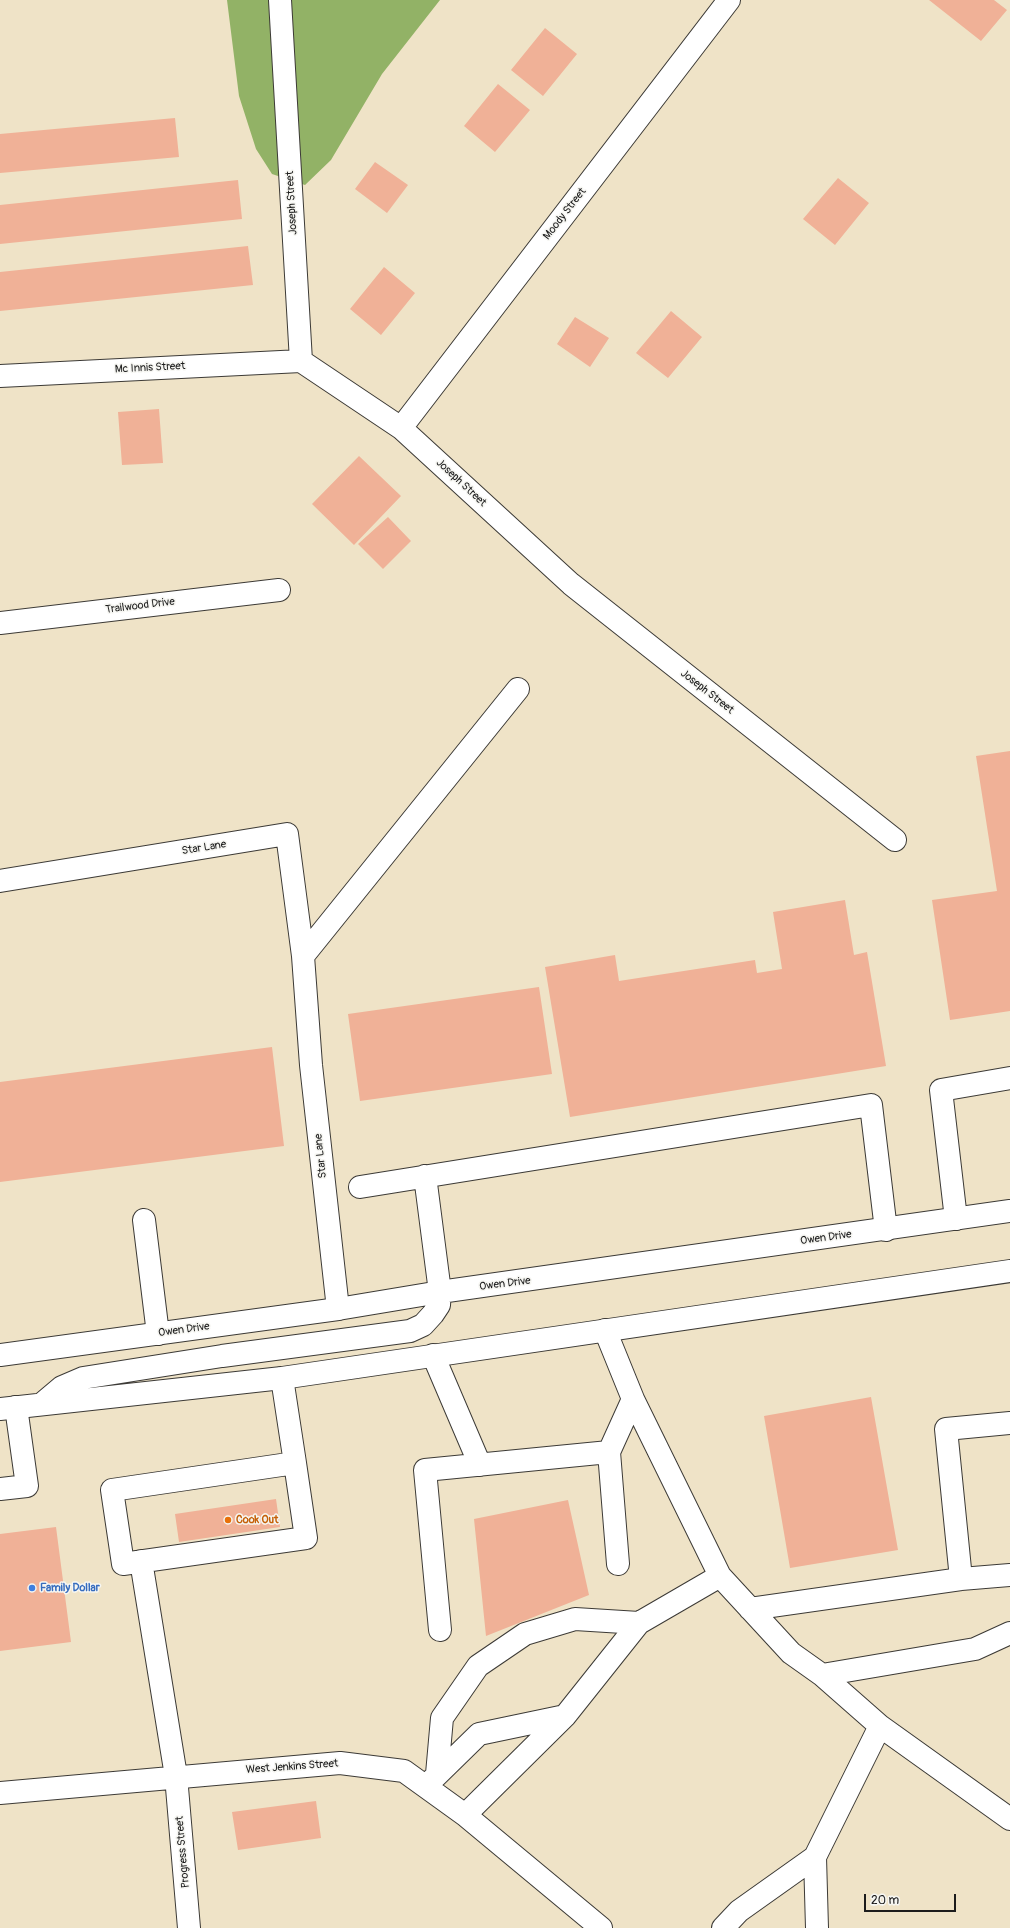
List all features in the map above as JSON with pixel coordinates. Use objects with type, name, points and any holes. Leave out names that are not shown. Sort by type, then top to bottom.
[{"type":"main road","name":"Joseph Street","points":[[280,0],[301,361],[401,428],[571,584],[895,840]]},
{"type":"main road","name":"Moody Street","points":[[401,428],[729,0]]},
{"type":"main road","name":"Mc Innis Street","points":[[0,376],[301,361]]},
{"type":"main road","name":"Trailwood Drive","points":[[0,623],[279,590]]},
{"type":"main road","points":[[303,956],[518,689]]},
{"type":"main road","name":"Star Lane","points":[[0,881],[287,834],[303,956],[311,1065],[338,1309]]},
{"type":"main road","points":[[956,1219],[941,1090],[1010,1078]]},
{"type":"main road","points":[[360,1186],[871,1105],[886,1230]]},
{"type":"main road","points":[[44,1403],[62,1387],[83,1378],[222,1356],[410,1331],[423,1325],[439,1305],[440,1292],[425,1176]]},
{"type":"main road","name":"Owen Drive","points":[[0,1355],[338,1309],[440,1292],[886,1230],[1010,1211]]},
{"type":"main road","points":[[144,1220],[158,1334]]},
{"type":"main road","points":[[0,1489],[27,1486],[8,1408],[282,1378],[1010,1271]]},
{"type":"main road","points":[[605,1330],[633,1399],[720,1576],[792,1653],[822,1675],[880,1726],[1010,1819]]},
{"type":"main road","points":[[433,1355],[480,1464]]},
{"type":"main road","points":[[282,1378],[295,1463],[306,1538],[123,1564],[112,1490],[295,1463]]},
{"type":"main road","points":[[618,1564],[609,1452],[633,1399]]},
{"type":"main road","points":[[961,1579],[946,1429],[1010,1423]]},
{"type":"main road","points":[[440,1630],[425,1470],[609,1452]]},
{"type":"main road","name":"Progress Street","points":[[141,1561],[176,1776],[189,1928]]},
{"type":"main road","points":[[750,1609],[961,1579],[1010,1575]]},
{"type":"main road","points":[[465,1815],[565,1716],[639,1624],[720,1576]]},
{"type":"main road","points":[[431,1781],[442,1718],[478,1666],[525,1634],[575,1618],[639,1624]]},
{"type":"main road","points":[[822,1675],[975,1649],[1010,1633]]},
{"type":"main road","points":[[431,1781],[479,1734],[565,1716]]},
{"type":"main road","points":[[816,1928],[815,1857],[880,1726]]},
{"type":"main road","name":"West Jenkins Street","points":[[0,1793],[176,1776],[340,1763],[404,1770],[431,1781],[465,1815],[601,1928]]},
{"type":"main road","points":[[723,1928],[739,1912],[815,1857]]},
{"type":"green space","points":[[227,0],[440,0],[382,74],[331,160],[305,185],[272,174],[256,149],[239,96]]},
{"type":"building","points":[[929,0],[994,0],[1007,10],[981,41]]},
{"type":"building","points":[[545,28],[577,54],[543,96],[511,70]]},
{"type":"building","points":[[498,84],[530,110],[495,152],[464,126]]},
{"type":"building","points":[[175,118],[179,157],[0,173],[0,134]]},
{"type":"building","points":[[375,162],[408,185],[387,213],[355,189]]},
{"type":"building","points":[[838,178],[869,203],[835,245],[803,219]]},
{"type":"building","points":[[238,180],[242,219],[0,244],[0,205]]},
{"type":"building","points":[[248,246],[253,285],[0,311],[0,272]]},
{"type":"building","points":[[384,267],[415,293],[381,335],[350,309]]},
{"type":"building","points":[[671,311],[702,337],[668,378],[636,353]]},
{"type":"building","points":[[575,317],[609,338],[590,367],[557,344]]},
{"type":"building","points":[[159,409],[163,463],[122,465],[118,412]]},
{"type":"building","points":[[359,456],[401,496],[354,545],[312,504]]},
{"type":"building","points":[[388,517],[411,541],[383,569],[358,544]]},
{"type":"building","points":[[1010,751],[1010,1011],[950,1020],[932,900],[997,891],[976,756]]},
{"type":"building","points":[[845,900],[854,955],[867,952],[886,1066],[570,1117],[545,967],[615,955],[619,981],[755,960],[757,973],[782,969],[773,912]]},
{"type":"building","points":[[539,987],[552,1074],[360,1101],[348,1014]]},
{"type":"building","points":[[272,1047],[284,1146],[0,1182],[0,1082]]},
{"type":"building","points":[[871,1397],[898,1550],[790,1568],[764,1416]]},
{"type":"building","name":"Cook Out","points":[[276,1499],[280,1527],[179,1542],[175,1514]]},
{"type":"building","points":[[568,1500],[589,1595],[486,1636],[474,1519]]},
{"type":"building","name":"Family Dollar","points":[[56,1527],[71,1642],[0,1651],[0,1534]]},
{"type":"building","points":[[316,1801],[321,1838],[238,1850],[232,1812]]},
{"type":"place","name":"Cook Out","points":[[228,1520]]},
{"type":"place","name":"Family Dollar","points":[[32,1588]]}]
